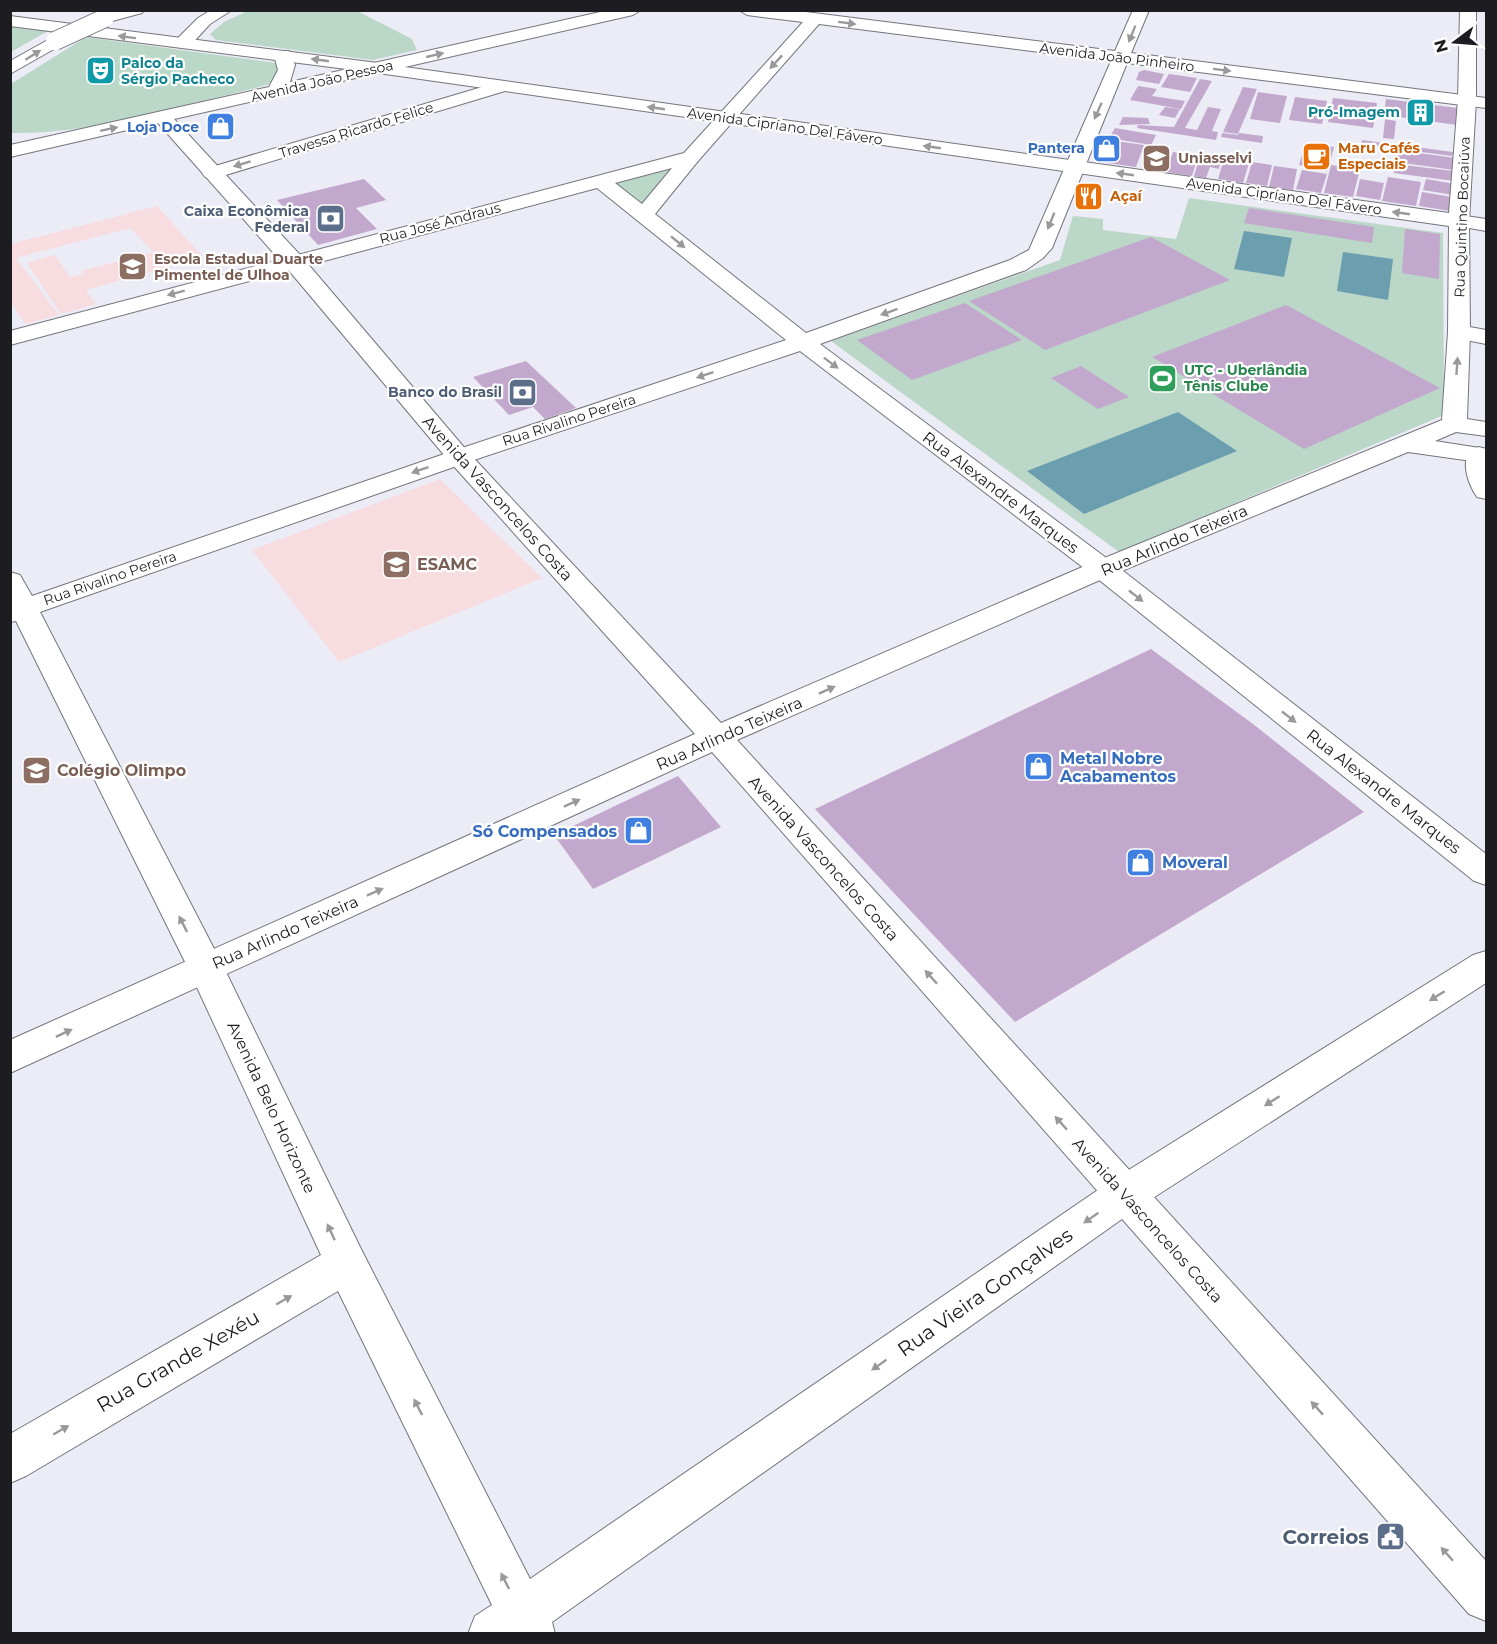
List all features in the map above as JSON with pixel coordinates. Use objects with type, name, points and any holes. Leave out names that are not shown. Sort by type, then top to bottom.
[{"type":"street","points":[[10,52],[73,31],[98,14],[136,10]]},
{"type":"street","points":[[183,43],[204,21],[224,10]]},
{"type":"street","name":"Avenida João Pessoa","points":[[10,151],[164,118],[276,90],[633,10]]},
{"type":"street","name":"Avenida João Pinheiro","points":[[747,10],[1486,103]]},
{"type":"street","name":"Rua Rivalino Pereira","points":[[15,600],[459,457],[803,342],[1006,270],[1028,260],[1041,248],[1141,10]]},
{"type":"street","name":"Rua Quintino Bocaiúva","points":[[1454,424],[1459,332],[1459,221],[1467,100],[1468,10]]},
{"type":"street","points":[[644,214],[725,117],[815,19]]},
{"type":"street","name":"Avenida Cipríano Del Fávero","points":[[10,21],[378,68],[1486,225]]},
{"type":"street","points":[[10,69],[47,39]]},
{"type":"street","points":[[276,90],[287,72],[288,63],[283,55]]},
{"type":"street","name":"Travessa Ricardo Felice","points":[[212,173],[500,87]]},
{"type":"street","name":"Avenida Vasconcelos Costa","points":[[164,118],[294,262],[459,457],[717,738],[1486,1597]]},
{"type":"street","points":[[10,142],[72,138]]},
{"type":"street","name":"Rua José Andraus","points":[[10,338],[691,157]]},
{"type":"street","name":"Rua Alexandre Marques","points":[[599,180],[803,342],[1103,569],[1486,872]]},
{"type":"street","points":[[1459,332],[1486,337]]},
{"type":"street","points":[[1454,424],[1486,429]]},
{"type":"street","name":"Rua Arlindo Teixeira","points":[[10,1058],[717,738],[1103,569],[1454,424]]},
{"type":"street","points":[[1404,444],[1483,455],[1480,479],[1486,491]]},
{"type":"street","name":"Avenida Belo Horizonte","points":[[15,600],[206,968],[515,1627]]},
{"type":"street","name":"Rua Vieira Gonçalves","points":[[515,1627],[1125,1194],[1486,965]]},
{"type":"street","name":"Rua Grande Xexéu","points":[[10,1460],[346,1263]]},
{"type":"shaded area","name":"Escola Estadual Duarte Pimentel de Ulhoa","points":[[157,206],[203,257],[86,290],[96,304],[61,314],[27,263],[55,255],[70,277],[83,274],[81,271],[153,252],[130,228],[16,258],[59,315],[25,324],[11,302],[11,244]]},
{"type":"shaded area","name":"ESAMC","points":[[440,479],[542,578],[339,662],[252,550]]},
{"type":"green space","points":[[250,10],[357,11],[412,39],[417,50],[373,60],[216,40],[210,34],[224,22]]},
{"type":"green space","points":[[10,21],[55,27],[11,52]]},
{"type":"green space","points":[[86,37],[284,64],[280,76],[267,85],[108,124],[43,132],[11,133],[11,84]]},
{"type":"green space","points":[[683,164],[644,207],[607,178]]},
{"type":"green space","name":"UTC - Uberlândia Tênis Clube","points":[[1189,198],[1443,233],[1444,415],[1119,552],[831,341],[1060,260],[1073,216],[1103,219],[1103,230],[1176,239]]},
{"type":"water","points":[[1244,231],[1292,238],[1284,277],[1234,269]]},
{"type":"water","points":[[1343,252],[1393,259],[1388,300],[1337,291]]},
{"type":"water","points":[[1178,412],[1237,451],[1084,514],[1027,471]]},
{"type":"building","points":[[1144,70],[1164,74],[1159,84],[1136,80],[1139,72]]},
{"type":"building","points":[[1169,74],[1197,78],[1190,92],[1161,87]]},
{"type":"building","points":[[1200,79],[1212,81],[1185,128],[1197,130],[1208,107],[1221,109],[1212,131],[1218,132],[1216,140],[1137,128],[1138,125],[1174,127]]},
{"type":"building","points":[[1138,86],[1157,89],[1152,96],[1185,101],[1181,109],[1130,100]]},
{"type":"building","points":[[1243,87],[1257,89],[1238,134],[1223,132]]},
{"type":"building","points":[[1258,92],[1287,96],[1280,123],[1250,119]]},
{"type":"building","points":[[1295,97],[1327,101],[1322,124],[1289,120]]},
{"type":"building","points":[[1333,98],[1377,103],[1373,128],[1328,122]]},
{"type":"building","name":"Pró-Imagem","points":[[1386,99],[1458,108],[1457,125],[1384,115]]},
{"type":"building","points":[[1165,107],[1180,109],[1175,118],[1159,115]]},
{"type":"building","points":[[1123,117],[1148,118],[1150,124],[1119,125]]},
{"type":"building","points":[[1385,119],[1396,121],[1394,139],[1383,138]]},
{"type":"building","points":[[1115,128],[1156,135],[1151,145],[1109,138]]},
{"type":"building","points":[[1222,133],[1263,136],[1262,143],[1221,137]]},
{"type":"building","points":[[1108,140],[1144,145],[1136,167],[1099,162]]},
{"type":"building","points":[[1362,140],[1453,152],[1452,156],[1361,144]]},
{"type":"building","name":"Maru Cafés Especiais","points":[[1306,143],[1334,147],[1328,169],[1299,165]]},
{"type":"building","name":"Uniasselvi","points":[[1148,148],[1171,152],[1166,168],[1142,164]]},
{"type":"building","points":[[1397,150],[1455,158],[1454,170],[1396,162]]},
{"type":"building","points":[[1173,152],[1198,156],[1192,176],[1166,172]]},
{"type":"building","points":[[1200,156],[1221,159],[1219,169],[1210,167],[1206,178],[1194,176]]},
{"type":"building","points":[[1224,159],[1249,163],[1243,183],[1218,179]]},
{"type":"building","points":[[1252,162],[1272,165],[1267,186],[1246,183]]},
{"type":"building","points":[[1395,164],[1454,171],[1454,181],[1394,173]]},
{"type":"building","points":[[1331,165],[1360,169],[1353,197],[1324,193]]},
{"type":"building","points":[[1274,166],[1297,169],[1293,190],[1269,187]]},
{"type":"building","name":"Maru Cafés Especiais","points":[[1302,170],[1327,174],[1321,193],[1296,189]]},
{"type":"building","points":[[1388,177],[1421,182],[1416,206],[1382,201]]},
{"type":"building","name":"Caixa Econômica Federal","points":[[364,179],[386,200],[356,208],[377,229],[318,245],[277,200]]},
{"type":"building","points":[[1360,179],[1384,183],[1380,200],[1356,196]]},
{"type":"building","points":[[1426,179],[1455,184],[1453,195],[1423,190]]},
{"type":"building","points":[[1422,192],[1452,197],[1450,211],[1419,206]]},
{"type":"building","points":[[1249,208],[1374,227],[1372,243],[1244,223]]},
{"type":"building","points":[[1405,229],[1440,234],[1439,279],[1402,273]]},
{"type":"building","points":[[1151,237],[1230,280],[1045,350],[969,301]]},
{"type":"building","points":[[965,303],[1022,340],[912,380],[857,340]]},
{"type":"building","points":[[1286,305],[1440,388],[1304,449],[1152,357]]},
{"type":"building","name":"Banco do Brasil","points":[[526,361],[576,408],[545,419],[533,407],[509,415],[473,377]]},
{"type":"building","points":[[1081,366],[1129,397],[1098,409],[1051,378]]},
{"type":"building","points":[[1151,649],[1253,724],[1364,812],[1015,1022],[815,809]]},
{"type":"building","name":"Só Compensados","points":[[678,776],[721,827],[593,889],[554,835]]},
{"type":"place","name":"Palco da Sérgio Pacheco","points":[[100,71]]},
{"type":"place","name":"Pró-Imagem","points":[[1421,112]]},
{"type":"place","name":"Loja Doce","points":[[220,127]]},
{"type":"place","name":"Pantera","points":[[1106,148]]},
{"type":"place","name":"Maru Cafés Especiais","points":[[1317,156]]},
{"type":"place","name":"Uniasselvi","points":[[1157,158]]},
{"type":"place","name":"Açaí","points":[[1089,196]]},
{"type":"place","name":"Caixa Econômica Federal","points":[[330,219]]},
{"type":"place","name":"Escola Estadual Duarte Pimentel de Ulhoa","points":[[133,267]]},
{"type":"place","name":"UTC - Uberlândia Tênis Clube","points":[[1163,378]]},
{"type":"place","name":"Banco do Brasil","points":[[523,392]]},
{"type":"place","name":"ESAMC","points":[[396,564]]},
{"type":"place","name":"Metal Nobre Acabamentos","points":[[1039,767]]},
{"type":"place","name":"Colégio Olimpo","points":[[36,770]]},
{"type":"place","name":"Só Compensados","points":[[638,831]]},
{"type":"place","name":"Moveral","points":[[1141,862]]},
{"type":"place","name":"Correios","points":[[1390,1537]]}]
